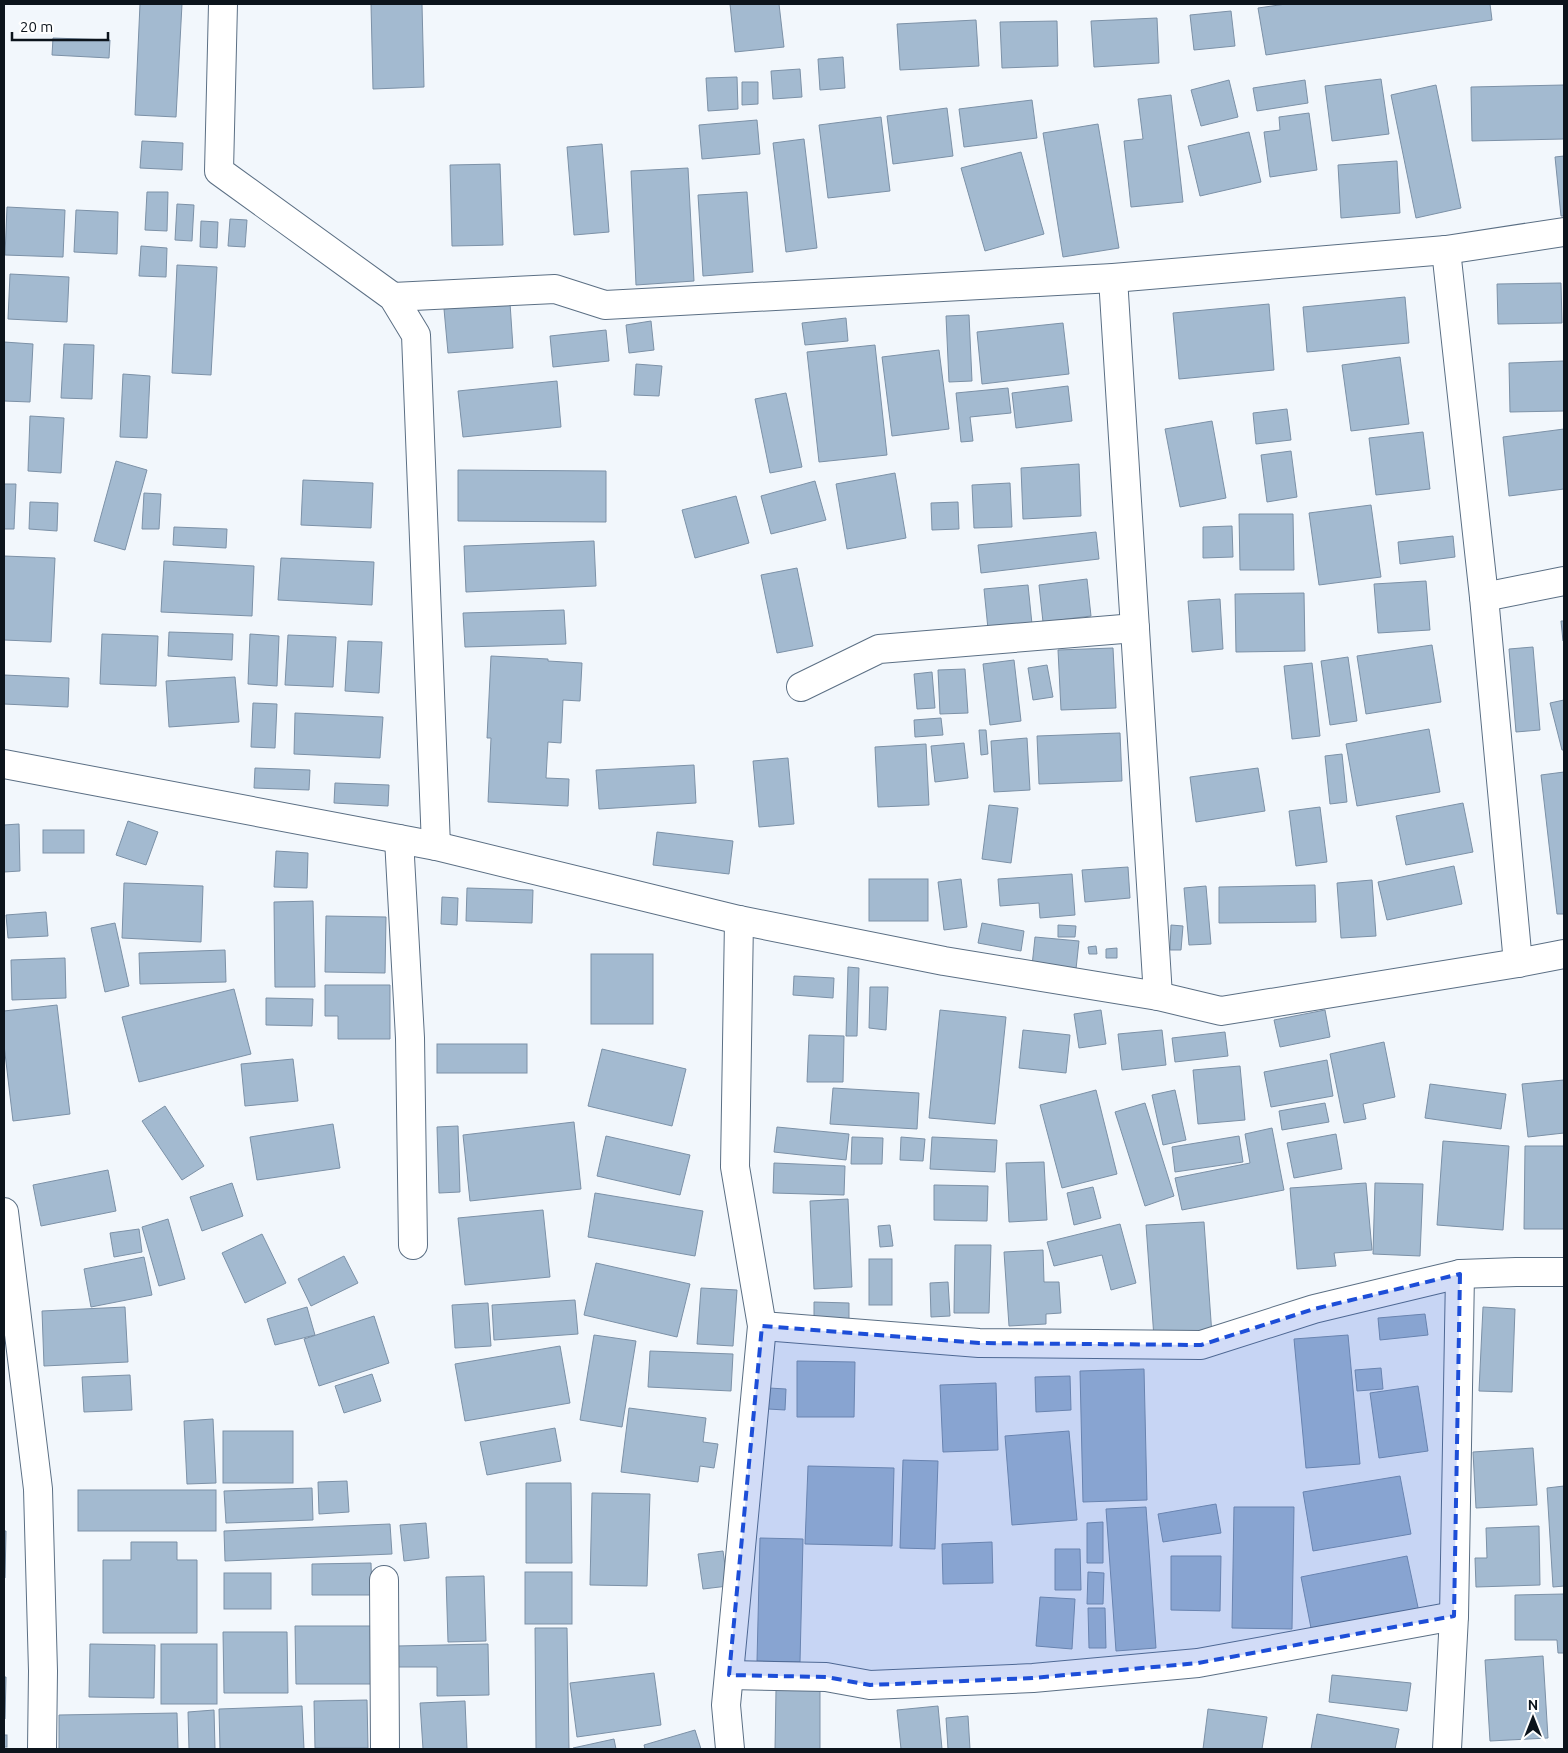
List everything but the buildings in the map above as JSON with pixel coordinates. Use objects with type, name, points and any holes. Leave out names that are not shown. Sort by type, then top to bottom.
[{"type":"street","points":[[222,4],[219,171],[393,297],[416,335],[436,846]]},
{"type":"street","points":[[393,297],[555,289],[605,306],[1113,278],[1446,250],[1564,232]]},
{"type":"street","points":[[1446,250],[1484,597],[1518,963]]},
{"type":"street","points":[[1113,278],[1158,996]]},
{"type":"street","points":[[1484,597],[1564,581]]},
{"type":"street","points":[[801,687],[879,649],[1134,628]]},
{"type":"street","points":[[4,764],[436,846],[739,920],[944,961],[1158,996],[1221,1011],[1564,954]]},
{"type":"street","points":[[399,839],[410,1038],[413,1245]]},
{"type":"street","points":[[730,1749],[726,1705],[762,1326],[735,1167],[739,920]]},
{"type":"street","points":[[4,1212],[38,1489],[43,1671],[42,1749]]},
{"type":"street","points":[[762,1326],[979,1342],[1201,1345],[1314,1309],[1460,1274],[1564,1272]]},
{"type":"street","points":[[1447,1749],[1454,1616],[1460,1274]]},
{"type":"street","points":[[384,1580],[386,1749]]},
{"type":"street","points":[[729,1675],[826,1677],[870,1685],[1033,1678],[1198,1663],[1454,1616]]},
{"type":"highlighted area","points":[[1460,1274],[1454,1616],[1198,1663],[1033,1678],[870,1685],[826,1677],[729,1675],[762,1326],[979,1343],[1201,1345],[1314,1309]]}]
